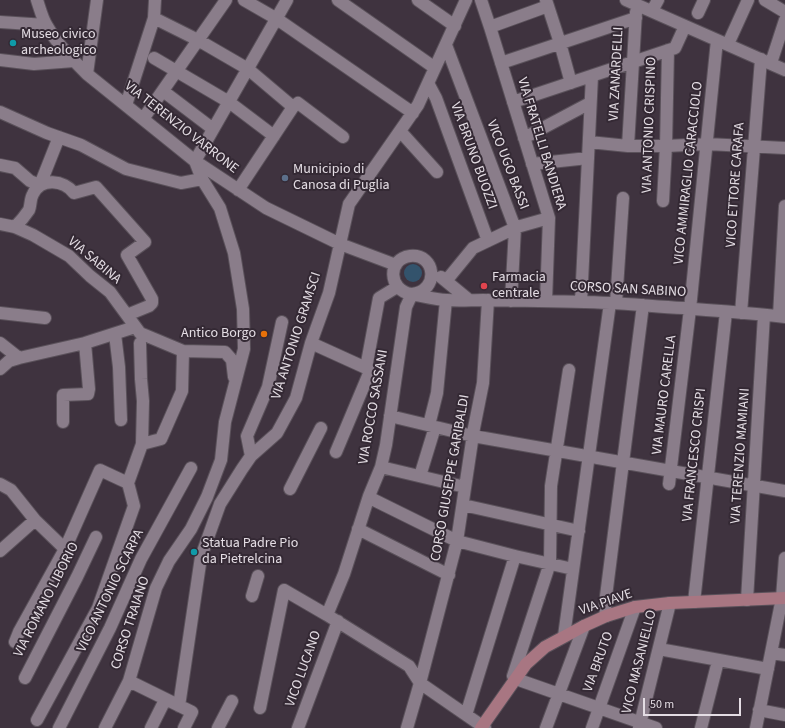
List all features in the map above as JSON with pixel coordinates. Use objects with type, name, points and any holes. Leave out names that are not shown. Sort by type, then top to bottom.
[{"type":"street","name":"VIA TERENZIO VARRONE","points":[[37,0],[46,25],[74,62],[195,161],[266,208],[340,244],[396,265]]},
{"type":"street","points":[[87,74],[97,0]]},
{"type":"street","points":[[126,104],[154,18],[155,0]]},
{"type":"street","points":[[143,119],[226,0]]},
{"type":"street","points":[[244,0],[277,19],[413,113]]},
{"type":"street","points":[[195,161],[287,0]]},
{"type":"street","points":[[338,0],[435,68]]},
{"type":"street","points":[[418,0],[455,26]]},
{"type":"street","name":"VIA ANTONIO GRAMSCI","points":[[179,706],[201,557],[220,504],[251,456],[277,433],[296,398],[311,343],[329,293],[349,204],[418,105],[466,0]]},
{"type":"street","name":"VIA FRATELLI BANDIERA","points":[[481,0],[502,63],[549,218],[546,301]]},
{"type":"street","points":[[652,11],[658,0]]},
{"type":"street","points":[[698,13],[704,0]]},
{"type":"street","name":"VICO AMMIRAGLIO CARACCIOLO","points":[[690,309],[707,144],[723,42],[748,0]]},
{"type":"street","points":[[765,0],[785,12]]},
{"type":"street","points":[[631,2],[785,70]]},
{"type":"street","name":"VIA ZANARDELLI","points":[[628,146],[632,62],[636,18],[631,2]]},
{"type":"street","points":[[490,27],[547,3],[571,83]]},
{"type":"street","points":[[154,18],[198,40],[248,69],[293,107]]},
{"type":"street","points":[[502,63],[636,18]]},
{"type":"street","name":"VICO ETTORE CARAFA","points":[[741,313],[754,147],[766,61],[785,20]]},
{"type":"street","points":[[0,22],[46,25]]},
{"type":"street","points":[[513,102],[675,48],[685,26]]},
{"type":"street","name":"VICO UGO BASSI","points":[[446,45],[515,228],[511,301]]},
{"type":"street","name":"VIA ANTONIO CRISPINO","points":[[663,201],[668,50]]},
{"type":"street","points":[[154,58],[229,102],[274,136]]},
{"type":"street","points":[[0,60],[34,64],[74,62]]},
{"type":"street","points":[[581,302],[592,76]]},
{"type":"street","name":"VIA BRUNO BUOZZI","points":[[428,82],[436,98],[488,241]]},
{"type":"street","points":[[163,91],[213,129]]},
{"type":"street","points":[[238,190],[293,107],[298,103],[343,137]]},
{"type":"street","points":[[524,138],[590,103]]},
{"type":"street","points":[[0,112],[81,145],[126,169],[181,183],[202,179]]},
{"type":"street","points":[[400,130],[437,172]]},
{"type":"street","points":[[15,227],[29,209],[32,194],[40,185],[59,137]]},
{"type":"street","points":[[588,142],[628,146],[707,144],[785,148]]},
{"type":"street","points":[[532,164],[588,158]]},
{"type":"street","name":"CORSO TRAIANO","points":[[105,728],[129,681],[156,588],[169,561],[191,529],[207,497],[222,460],[225,422],[244,349],[243,309],[234,253],[220,208],[202,179],[195,161]]},
{"type":"street","points":[[0,166],[16,168],[30,181],[40,185],[54,181],[69,187],[74,193],[96,187],[145,242],[127,255],[152,299],[152,303],[150,306],[127,315]]},
{"type":"street","points":[[564,636],[589,457],[613,303],[623,198]]},
{"type":"street","points":[[782,317],[785,206]]},
{"type":"street","points":[[446,281],[473,248],[515,228],[549,218]]},
{"type":"street","name":"VIA SABINA","points":[[0,224],[15,227],[33,235],[69,256],[110,292],[140,333],[183,351],[225,352],[232,360],[235,381]]},
{"type":"street","points":[[431,269],[431,281],[428,286],[418,294],[406,293],[397,287],[395,283],[393,274],[396,265],[404,258],[414,256],[425,260],[431,269],[469,300]]},
{"type":"street","points":[[366,368],[379,298],[397,287]]},
{"type":"street","name":"CORSO SAN SABINO","points":[[412,294],[446,300],[613,303],[782,317]]},
{"type":"street","name":"VIA ROCCO SASSANI","points":[[327,615],[344,574],[369,496],[381,467],[406,307],[412,294]]},
{"type":"street","points":[[420,476],[432,426],[437,393],[446,300]]},
{"type":"street","name":"CORSO GIUSEPPE GARIBALDI","points":[[407,728],[458,541],[482,383],[488,300]]},
{"type":"street","points":[[606,616],[605,604],[643,305]]},
{"type":"street","name":"VIA MAURO CARELLA","points":[[669,484],[690,309]]},
{"type":"street","name":"VIA FRANCESCO CRISPI","points":[[694,602],[726,312]]},
{"type":"street","points":[[0,313],[45,318]]},
{"type":"street","name":"VIA TERENZIO MAMIANI","points":[[747,600],[764,315]]},
{"type":"street","points":[[251,456],[247,436],[268,387],[282,322]]},
{"type":"street","points":[[0,369],[19,358],[85,343],[135,327]]},
{"type":"street","points":[[115,334],[119,367],[120,420]]},
{"type":"street","points":[[0,343],[19,358]]},
{"type":"street","points":[[62,422],[63,395],[88,394],[89,389],[85,343]]},
{"type":"street","points":[[37,720],[98,608],[134,506],[128,483],[142,444],[143,401],[140,343]]},
{"type":"street","points":[[311,343],[370,371],[336,452]]},
{"type":"street","points":[[142,444],[161,439],[167,426],[182,391],[183,351]]},
{"type":"street","points":[[569,370],[551,486],[550,563],[514,676],[516,679],[599,708],[640,725],[656,728]]},
{"type":"street","points":[[390,416],[473,436],[785,491]]},
{"type":"street","points":[[290,489],[321,428]]},
{"type":"street","points":[[222,460],[242,469]]},
{"type":"street","points":[[381,467],[465,487]]},
{"type":"street","name":"VICO ANTONIO SCARPA","points":[[59,728],[110,628],[141,559],[191,468]]},
{"type":"street","points":[[15,642],[19,632],[65,549],[100,470],[128,483]]},
{"type":"street","points":[[0,484],[11,490],[35,520],[65,549]]},
{"type":"street","points":[[369,496],[374,500],[458,541],[573,570]]},
{"type":"street","points":[[207,497],[220,504]]},
{"type":"street","points":[[463,505],[579,531]]},
{"type":"street","points":[[0,551],[35,520]]},
{"type":"street","points":[[191,529],[210,535]]},
{"type":"street","points":[[358,529],[449,575]]},
{"type":"street","name":"VIA ROMANO LIBORIO","points":[[25,678],[96,537]]},
{"type":"street","points":[[466,715],[515,556]]},
{"type":"street","points":[[756,728],[784,598],[785,558]]},
{"type":"street","points":[[252,596],[258,576]]},
{"type":"street","points":[[260,708],[284,590],[338,621],[408,666],[420,684],[483,727]]},
{"type":"street","name":"VIA PIAVE","points":[[483,727],[526,664],[540,651],[564,636],[606,616],[635,607],[670,603],[784,598]]},
{"type":"street","name":"VICO MASANIELLO","points":[[640,725],[670,603]]},
{"type":"street","name":"VIA BRUTO","points":[[592,728],[635,607]]},
{"type":"street","name":"VICO LUCANO","points":[[298,728],[338,621]]},
{"type":"street","points":[[546,728],[584,626]]},
{"type":"street","points":[[659,650],[768,669]]},
{"type":"street","points":[[771,653],[785,655]]},
{"type":"street","points":[[701,728],[718,661]]},
{"type":"street","points":[[129,681],[192,712],[184,728]]},
{"type":"street","points":[[151,728],[165,700]]},
{"type":"street","points":[[218,728],[232,701]]},
{"type":"street","points":[[759,710],[785,715]]},
{"type":"water","points":[[413,264],[417,265],[421,269],[421,277],[417,281],[413,282],[409,281],[405,277],[404,273],[405,269],[409,265]]},
{"type":"place","name":"Museo civico archeologico","points":[[13,43]]},
{"type":"place","name":"Municipio di Canosa di Puglia","points":[[285,178]]},
{"type":"place","name":"Farmacia centrale","points":[[484,286]]},
{"type":"place","name":"Antico Borgo","points":[[264,334]]},
{"type":"place","name":"Statua Padre Pio da Pietrelcina","points":[[194,552]]}]
